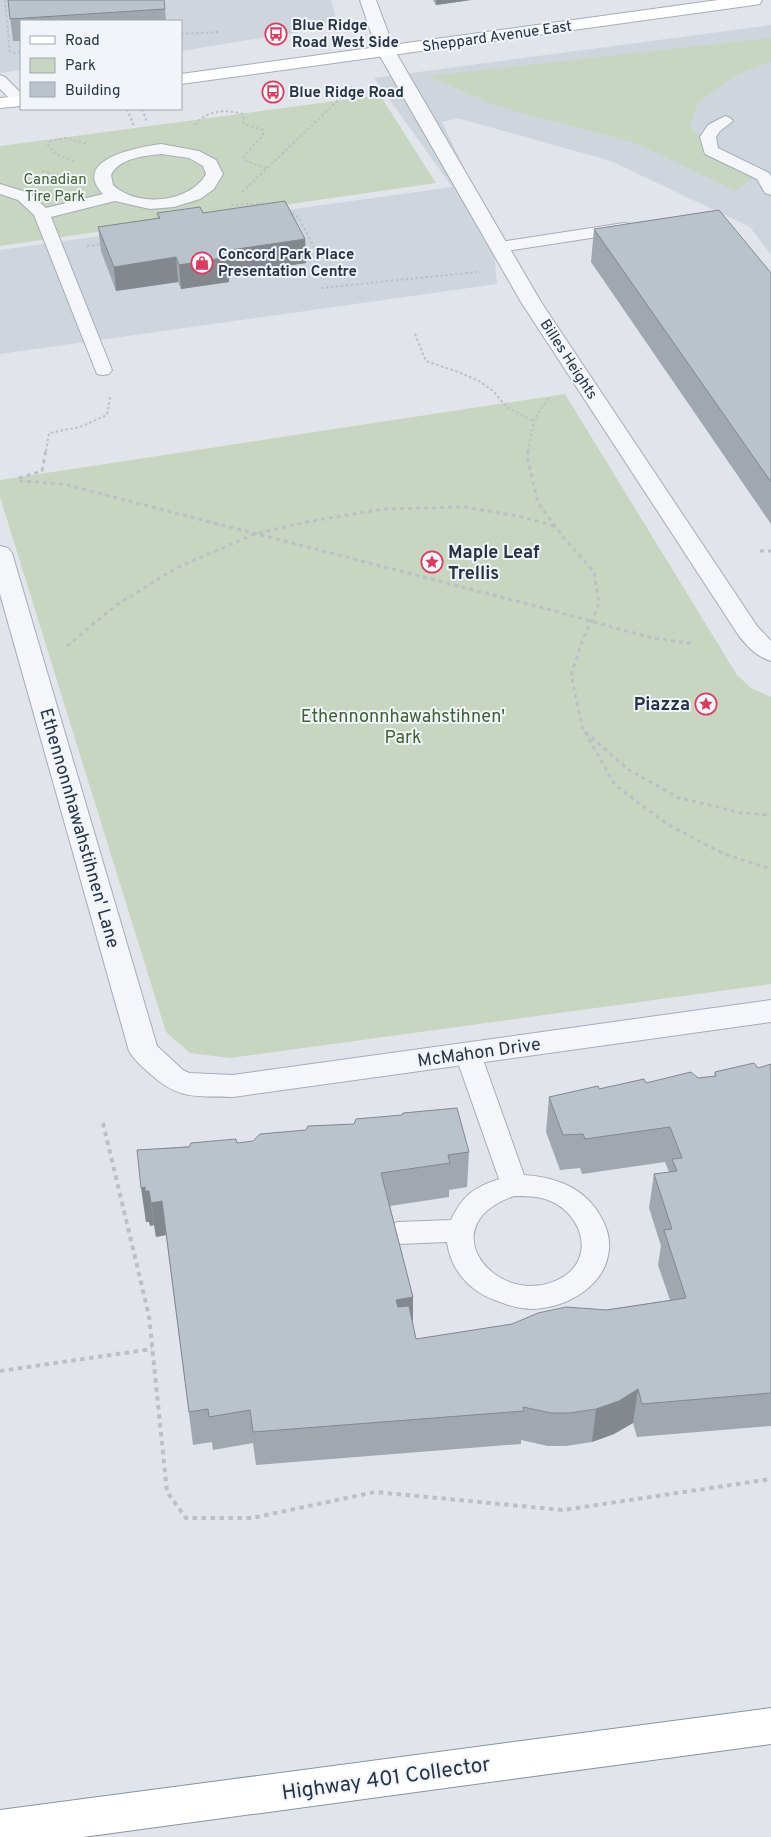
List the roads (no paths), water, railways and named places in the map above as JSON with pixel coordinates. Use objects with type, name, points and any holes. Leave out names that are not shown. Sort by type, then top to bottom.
[{"type":"main road","name":"Sheppard Avenue East","points":[[182,79],[754,0]]},
{"type":"main road","points":[[0,103],[20,101]]},
{"type":"main road","name":"Highway 401 Collector","points":[[0,1829],[771,1726]]},
{"type":"street","points":[[368,0],[386,51]]},
{"type":"street","name":"Billes Heights","points":[[386,51],[531,302],[748,631],[755,640],[771,653]]},
{"type":"street","name":"Ethennonnhawahstihnen' Lane","points":[[0,553],[144,1051],[173,1078],[186,1084]]},
{"type":"street","name":"McMahon Drive","points":[[186,1084],[233,1086],[771,1011]]},
{"type":"lane","points":[[0,80],[20,101]]},
{"type":"lane","points":[[725,121],[714,128],[708,137],[711,150],[763,176],[771,190]]},
{"type":"lane","points":[[42,214],[116,196],[148,204],[184,200],[200,194],[210,186],[215,178],[214,168],[207,160],[195,154],[179,150],[152,150],[126,155],[113,162],[105,170],[102,179],[106,188],[116,196]]},
{"type":"lane","points":[[0,189],[24,195],[34,203],[42,214],[103,370]]},
{"type":"lane","points":[[500,247],[643,225]]},
{"type":"lane","points":[[468,1054],[514,1186]]},
{"type":"lane","points":[[514,1186],[541,1187],[562,1194],[579,1206],[592,1222],[597,1240],[594,1259],[585,1275],[568,1288],[548,1296],[524,1297],[502,1292],[483,1282],[468,1268],[460,1249],[460,1231],[466,1214],[479,1200],[514,1186]]},
{"type":"lane","points":[[398,1233],[460,1231]]},
{"type":"place","name":"Blue Ridge Road West Side","points":[[276,34]]},
{"type":"place","name":"Blue Ridge Road","points":[[273,92]]},
{"type":"place","name":"Concord Park Place Presentation Centre","points":[[202,263]]},
{"type":"place","name":"Maple Leaf Trellis","points":[[432,562]]},
{"type":"place","name":"Piazza","points":[[706,704]]},
{"type":"park label","name":"Canadian Tire Park","points":[[55,188]]},
{"type":"park label","name":"Ethennonnhawahstihnen' Park","points":[[403,726]]}]
